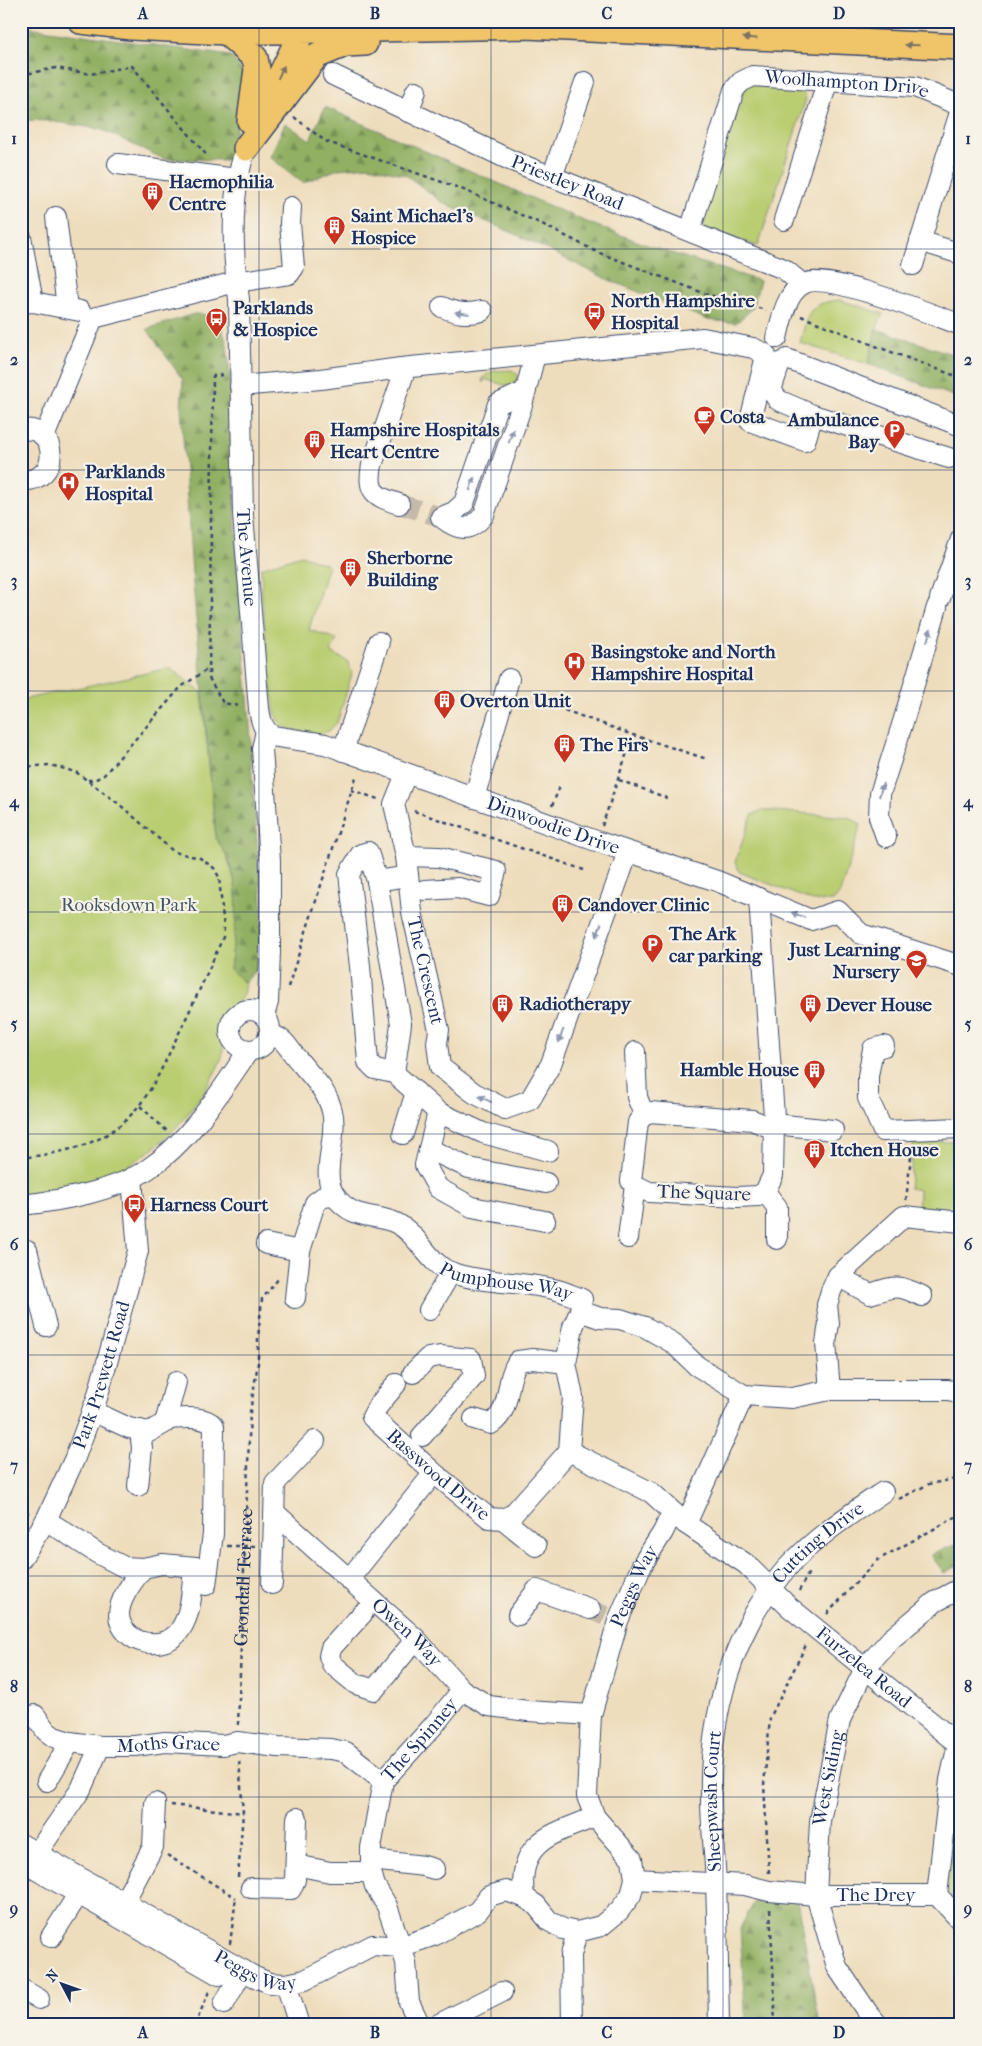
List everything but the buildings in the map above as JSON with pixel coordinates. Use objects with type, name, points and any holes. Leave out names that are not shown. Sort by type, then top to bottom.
[{"type":"main road","points":[[81,21],[226,32],[303,25],[526,26],[961,47]]},
{"type":"main road","points":[[303,25],[316,56]]},
{"type":"main road","points":[[246,148],[303,25]]},
{"type":"main road","points":[[246,148],[316,56],[345,44],[484,39],[526,26]]},
{"type":"main road","points":[[226,32],[255,58],[257,69],[246,148]]},
{"type":"street","name":"Priestley Road","points":[[333,75],[510,160],[784,269],[799,287]]},
{"type":"street","name":"Woolhampton Drive","points":[[690,232],[734,90],[740,82],[753,76],[915,87],[961,107],[953,161],[920,241],[913,265]]},
{"type":"street","points":[[784,220],[828,80]]},
{"type":"street","points":[[552,177],[585,82]]},
{"type":"street","points":[[408,112],[416,90]]},
{"type":"street","name":"The Avenue","points":[[246,148],[232,179],[236,282],[239,299],[243,515],[259,709],[261,722],[266,731],[262,749],[270,860],[270,966],[255,1033]]},
{"type":"street","points":[[118,164],[232,179]]},
{"type":"street","points":[[21,237],[27,302],[67,308],[93,318],[236,282],[289,274],[294,267],[290,224],[291,207]]},
{"type":"street","points":[[56,217],[67,308]]},
{"type":"street","points":[[920,241],[961,254]]},
{"type":"street","points":[[811,420],[805,441],[750,421],[775,351],[796,314],[799,287],[813,280],[829,282],[853,288],[961,325]]},
{"type":"street","points":[[442,307],[455,313],[471,314],[482,311]]},
{"type":"street","points":[[44,437],[93,318]]},
{"type":"street","points":[[240,380],[321,379],[401,368],[703,338],[775,351],[807,368],[961,426]]},
{"type":"street","points":[[775,351],[771,390],[778,400],[811,420],[856,428],[949,458]]},
{"type":"street","points":[[441,517],[465,529],[475,526],[484,515],[526,391],[535,355]]},
{"type":"street","points":[[399,504],[380,498],[371,487],[370,479],[372,465],[403,376],[401,368]]},
{"type":"street","points":[[21,430],[33,430],[44,437],[50,447],[50,464],[39,477],[32,480],[21,480]]},
{"type":"street","points":[[886,838],[879,818],[880,794],[938,602],[961,539]]},
{"type":"street","points":[[343,751],[379,642]]},
{"type":"street","points":[[474,798],[509,679]]},
{"type":"street","name":"Dinwoodie Drive","points":[[266,731],[272,736],[311,740],[343,751],[628,852],[717,881],[811,920],[838,911],[861,934],[961,966]]},
{"type":"street","points":[[394,804],[406,774]]},
{"type":"street","name":"The Crescent","points":[[394,804],[406,856],[412,912],[440,1030],[437,1043],[440,1067],[474,1093],[505,1109],[530,1100],[551,1064],[628,852]]},
{"type":"street","points":[[394,1073],[401,1024],[377,881],[368,852],[362,854],[349,874],[360,966],[368,1062],[376,1068],[394,1073],[438,1112],[484,1133],[548,1151]]},
{"type":"street","points":[[406,856],[439,857],[496,871],[490,896],[458,888],[425,890]]},
{"type":"street","points":[[377,881],[408,876]]},
{"type":"street","points":[[759,898],[774,1124]]},
{"type":"street","points":[[21,1205],[91,1192],[132,1178],[149,1168],[192,1129],[214,1100],[229,1072],[255,1033],[297,1060],[320,1085],[332,1111],[334,1129],[329,1168],[334,1196],[323,1197],[315,1202],[300,1251],[295,1298]]},
{"type":"street","points":[[884,1046],[873,1050],[868,1076],[868,1098],[883,1130],[961,1128]]},
{"type":"street","points":[[635,1052],[637,1096],[644,1115],[660,1111],[833,1130]]},
{"type":"street","points":[[403,1134],[416,1092]]},
{"type":"street","points":[[438,1112],[425,1165],[438,1188],[472,1207],[545,1221]]},
{"type":"street","name":"The Square","points":[[644,1115],[638,1122],[631,1180],[635,1185],[649,1192],[737,1198],[758,1196],[765,1192],[773,1175],[774,1124]]},
{"type":"street","points":[[429,1149],[469,1168],[546,1183]]},
{"type":"street","name":"Park Prewett Road","points":[[21,1559],[46,1520],[74,1460],[92,1411],[138,1251],[132,1178]]},
{"type":"street","points":[[628,1238],[635,1185]]},
{"type":"street","points":[[765,1192],[777,1207],[777,1239]]},
{"type":"street","name":"Pumphouse Way","points":[[334,1196],[350,1210],[364,1216],[395,1222],[409,1232],[426,1253],[451,1272],[476,1278],[557,1290],[582,1299],[580,1311],[600,1318],[620,1319],[645,1327],[673,1344],[697,1366],[744,1395],[755,1398],[792,1398],[830,1390],[948,1390],[958,1392],[961,1395]]},
{"type":"street","points":[[830,1390],[826,1343],[829,1323],[827,1305],[831,1290],[838,1276],[904,1216],[961,1222]]},
{"type":"street","points":[[266,1244],[300,1251]]},
{"type":"street","points":[[27,1250],[29,1291],[46,1326]]},
{"type":"street","points":[[429,1310],[451,1272]]},
{"type":"street","points":[[838,1276],[870,1294],[896,1286],[906,1288],[922,1296]]},
{"type":"street","points":[[580,1311],[573,1327],[566,1363],[574,1397],[569,1451],[652,1493],[679,1519]]},
{"type":"street","points":[[413,1373],[428,1358],[440,1356],[471,1358],[474,1376],[422,1436]]},
{"type":"street","points":[[474,1419],[491,1424],[499,1418],[506,1405],[513,1368],[518,1361],[533,1359],[566,1363]]},
{"type":"street","points":[[92,1411],[129,1428],[149,1432],[165,1422],[176,1382]]},
{"type":"street","name":"Basswood Drive","points":[[396,1384],[378,1406],[372,1418],[434,1473],[489,1518],[503,1519],[513,1514],[569,1451]]},
{"type":"street","name":"Peggs Way","points":[[635,1879],[632,1859],[595,1818],[586,1796],[591,1715],[611,1650],[604,1615],[642,1566],[663,1532],[679,1519],[744,1395]]},
{"type":"street","points":[[143,1568],[121,1605],[119,1614],[124,1630],[133,1638],[157,1644],[172,1639],[180,1631],[187,1619],[212,1540],[214,1426],[204,1419],[166,1419]]},
{"type":"street","points":[[138,1486],[142,1448],[140,1430]]},
{"type":"street","points":[[272,1584],[275,1483],[314,1441]]},
{"type":"street","points":[[350,1578],[434,1473]]},
{"type":"street","name":"Cutting Drive","points":[[679,1519],[746,1564],[770,1589],[805,1550],[837,1523],[890,1495]]},
{"type":"street","name":"Owen Way","points":[[275,1513],[350,1578],[416,1639],[462,1690]]},
{"type":"street","points":[[503,1519],[536,1546]]},
{"type":"street","points":[[46,1520],[124,1567],[143,1568],[162,1564],[203,1573]]},
{"type":"street","name":"West Siding","points":[[878,2025],[837,1967],[816,1895],[820,1821],[840,1720],[865,1668],[891,1639],[935,1602],[961,1588]]},
{"type":"street","name":"Furzelea Road","points":[[770,1589],[814,1628],[959,1744]]},
{"type":"street","name":"Sheepwash Court","points":[[719,2025],[716,1883],[711,1798],[714,1730],[728,1675],[758,1608],[770,1589]]},
{"type":"street","points":[[518,1615],[537,1590],[604,1615]]},
{"type":"street","points":[[363,1613],[331,1648],[329,1656],[332,1664],[356,1684],[374,1690],[416,1639]]},
{"type":"street","name":"The Spinney","points":[[420,2025],[409,2002],[406,1962],[387,1906],[375,1886],[371,1866],[377,1809],[383,1781],[434,1725],[462,1690],[490,1706],[528,1712],[591,1715]]},
{"type":"street","points":[[35,1715],[46,1731],[62,1739],[47,1781]]},
{"type":"street","name":"Moths Grace","points":[[62,1739],[100,1746],[135,1746],[165,1742],[223,1745],[237,1742]]},
{"type":"street","points":[[237,1742],[278,1747],[331,1749],[346,1752],[383,1781]]},
{"type":"street","points":[[959,1744],[955,1796],[937,1895],[961,1921]]},
{"type":"street","name":"Moths Grace","points":[[27,1852],[81,1789],[100,1746]]},
{"type":"street","points":[[124,1902],[153,1847],[154,1803]]},
{"type":"street","points":[[240,1889],[291,1889],[296,1865],[297,1818]]},
{"type":"street","points":[[595,1818],[553,1834],[535,1846],[523,1871],[524,1897],[536,1905],[549,1921],[562,1929],[577,1932],[601,1926],[620,1911],[631,1895],[635,1879]]},
{"type":"street","points":[[27,1852],[83,1888],[230,1969],[224,2004]]},
{"type":"street","points":[[296,1865],[330,1872],[371,1866],[424,1866],[434,1869]]},
{"type":"street","name":"The Drey","points":[[635,1879],[745,1885],[769,1891],[816,1895],[937,1895]]},
{"type":"street","points":[[51,1937],[83,1888]]},
{"type":"street","name":"Peggs Way","points":[[83,1888],[124,1902],[230,1969],[270,1983],[286,1984],[305,1980],[373,1945],[400,1947],[434,1935],[478,1911],[489,1896],[506,1891],[524,1897]]},
{"type":"street","points":[[572,2025],[571,1955],[577,1932]]},
{"type":"street","points":[[286,1984],[299,2025]]},
{"type":"street","points":[[21,1989],[38,1999]]},
{"type":"street","points":[[437,2025],[502,1992]]},
{"type":"path","points":[[21,71],[31,73],[56,68],[90,74],[132,66],[232,179]]},
{"type":"path","points":[[287,112],[324,142],[459,188],[542,224],[597,252],[706,294],[763,309]]},
{"type":"path","points":[[812,320],[878,348],[961,378]]},
{"type":"path","points":[[240,380],[213,376],[209,678],[223,704],[259,709]]},
{"type":"path","points":[[86,780],[94,780],[104,775],[181,688],[209,668]]},
{"type":"path","points":[[513,705],[534,698],[633,736],[707,759]]},
{"type":"path","points":[[599,833],[633,736]]},
{"type":"path","points":[[287,988],[363,758]]},
{"type":"path","points":[[21,767],[50,765],[76,772],[143,823],[174,852],[200,858],[214,868],[219,877],[223,937],[203,984],[153,1086],[140,1106],[112,1131],[96,1141],[65,1150],[21,1158]]},
{"type":"path","points":[[619,780],[667,798]]},
{"type":"path","points":[[551,810],[560,786]]},
{"type":"path","points":[[351,790],[584,870]]},
{"type":"path","points":[[140,1106],[179,1142]]},
{"type":"path","points":[[904,1216],[914,1129]]},
{"type":"path","name":"Crondall Terrace","points":[[230,1969],[240,1889],[243,1813],[237,1742],[250,1412],[258,1363],[258,1337],[262,1299],[280,1277]]},
{"type":"path","points":[[890,1495],[929,1484],[961,1478]]},
{"type":"path","points":[[774,2025],[775,2005],[764,1785],[770,1718],[814,1628],[876,1561],[961,1514]]},
{"type":"path","points":[[212,1540],[245,1546],[274,1546]]},
{"type":"path","points":[[788,1606],[809,1572]]},
{"type":"path","points":[[154,1803],[243,1813]]},
{"type":"path","points":[[153,1847],[240,1889]]},
{"type":"green space","points":[[21,26],[231,56],[247,78],[229,160],[164,159],[100,129],[50,121],[21,120]]},
{"type":"green space","points":[[750,84],[796,87],[803,92],[806,99],[758,246],[706,229],[700,222],[741,91]]},
{"type":"green space","points":[[325,107],[584,221],[655,248],[760,281],[752,309],[736,323],[708,320],[609,280],[513,233],[443,203],[406,175],[369,166],[338,169],[303,183],[270,157],[285,123],[310,140]]},
{"type":"green space","points":[[840,300],[883,314],[876,329],[868,364],[800,343],[807,317],[811,311],[821,304]]},
{"type":"green space","points":[[194,314],[218,315],[227,345],[231,386],[236,534],[262,904],[259,965],[245,983],[230,969],[237,901],[232,870],[216,838],[192,573],[181,408],[183,380],[147,329]]},
{"type":"green space","points":[[876,329],[961,357],[961,399],[868,364]]},
{"type":"green space","points":[[512,370],[519,376],[511,387],[484,379],[483,383],[482,378],[493,371]]},
{"type":"green space","points":[[301,555],[328,565],[309,630],[337,639],[331,652],[348,662],[352,674],[337,723],[329,731],[317,735],[288,729],[278,721],[274,710],[262,601],[261,568]]},
{"type":"green space","name":"Rooksdown Park","points":[[170,668],[202,693],[216,838],[232,870],[237,901],[230,969],[245,983],[243,993],[224,1019],[221,1060],[205,1090],[177,1127],[138,1159],[118,1170],[72,1188],[21,1199],[21,700]]},
{"type":"green space","points":[[762,810],[848,817],[861,824],[840,893],[833,901],[813,901],[739,872],[735,862],[752,815]]},
{"type":"green space","points":[[914,1141],[961,1142],[961,1212],[918,1209],[919,1190],[909,1188]]},
{"type":"green space","points":[[961,1542],[961,1564],[944,1573],[931,1555]]},
{"type":"green space","points":[[959,1806],[961,1807],[961,1906],[946,1890]]},
{"type":"green space","points":[[797,1900],[820,2025],[746,2025],[740,1928],[754,1902]]},
{"type":"tunnel","points":[[399,504],[441,517]]},
{"type":"tunnel","points":[[590,1609],[605,1616]]},
{"type":"place","name":"Haemophilia Centre","points":[[153,212]]},
{"type":"place","name":"Saint Michael's Hospice","points":[[335,246]]},
{"type":"place","name":"North Hampshire Hospital","points":[[595,331]]},
{"type":"place","name":"Parklands & Hospice","points":[[217,338]]},
{"type":"place","name":"Costa","points":[[704,436]]},
{"type":"place","name":"Ambulance Bay","points":[[895,450]]},
{"type":"place","name":"Hampshire Hospitals Heart Centre","points":[[314,460]]},
{"type":"place","name":"Parklands Hospital","points":[[69,502]]},
{"type":"place","name":"Sherborne Building","points":[[351,588]]},
{"type":"place","name":"Basingstoke and North Hampshire Hospital","points":[[575,682]]},
{"type":"place","name":"Overton Unit","points":[[444,720]]},
{"type":"place","name":"The Firs","points":[[564,764]]},
{"type":"place","name":"Candover Clinic","points":[[562,924]]},
{"type":"place","name":"The Ark car parking","points":[[653,964]]},
{"type":"place","name":"Just Learning Nursery","points":[[916,980]]},
{"type":"place","name":"Radiotherapy","points":[[503,1023]]},
{"type":"place","name":"Dever House","points":[[810,1024]]},
{"type":"place","name":"Hamble House","points":[[815,1089]]},
{"type":"place","name":"Itchen House","points":[[814,1169]]},
{"type":"place","name":"Harness Court","points":[[134,1224]]}]
